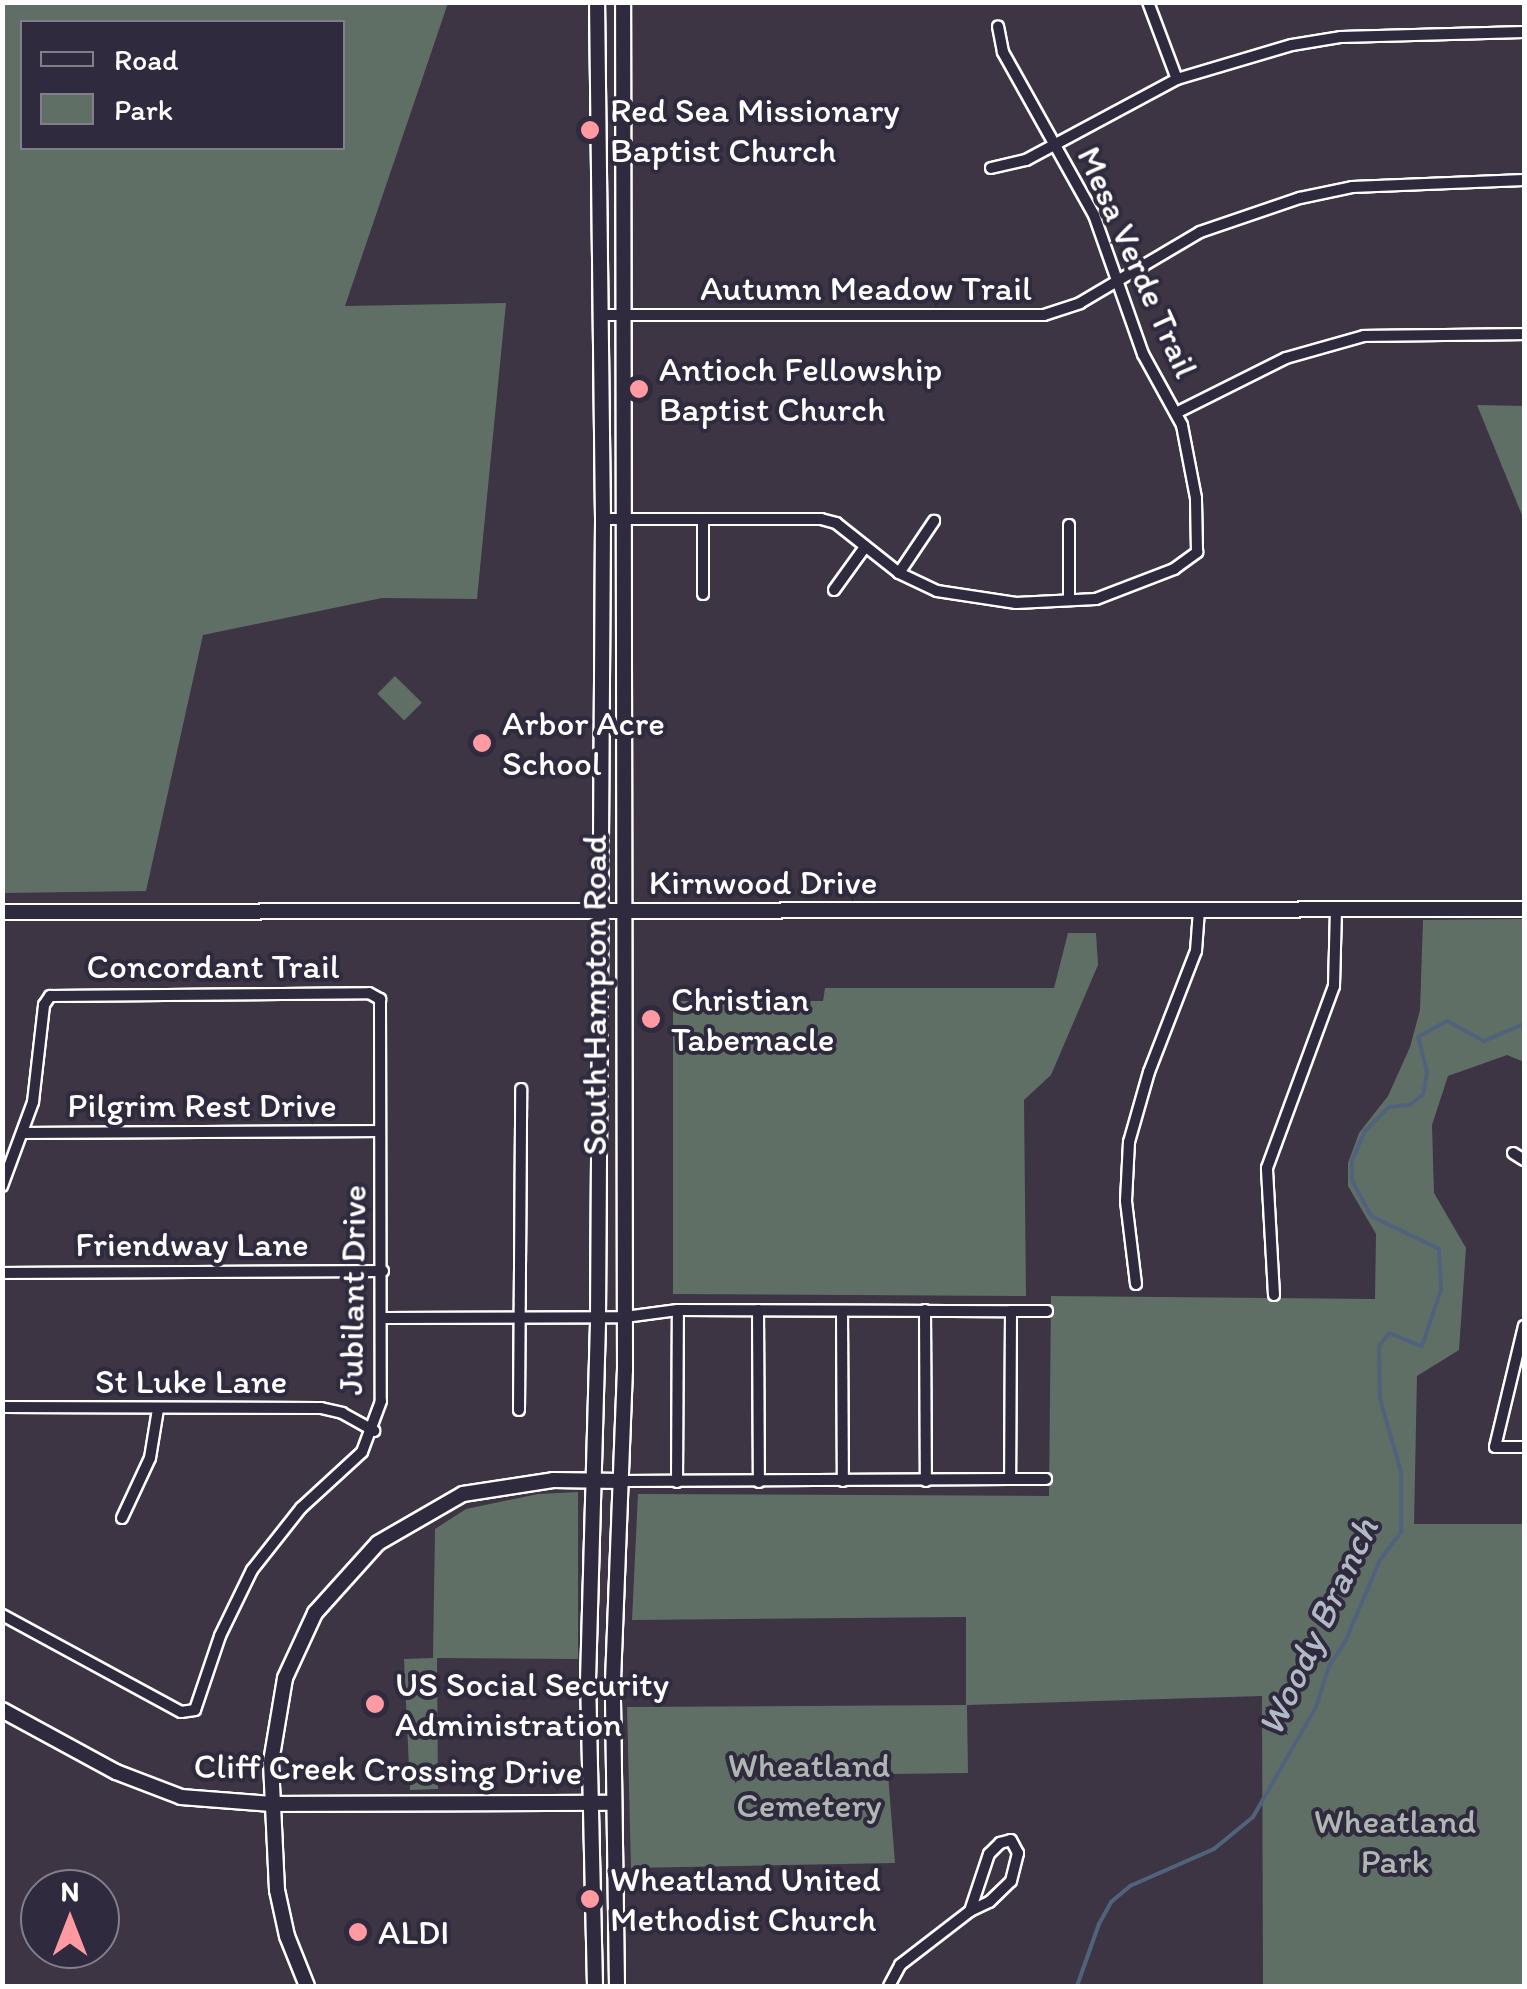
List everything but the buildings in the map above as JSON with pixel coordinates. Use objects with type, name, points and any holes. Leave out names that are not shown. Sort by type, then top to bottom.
[{"type":"main road","name":"South Hampton Road","points":[[595,1986],[588,1681],[598,1317],[603,519],[598,2]]},
{"type":"main road","name":"South Hampton Road","points":[[617,1986],[613,1681],[625,1317],[623,2]]},
{"type":"main road","points":[[598,41],[623,42]]},
{"type":"main road","name":"Kirnwood Drive","points":[[2,912],[1524,909]]},
{"type":"main road","points":[[307,1986],[286,1936],[277,1890],[272,1804],[274,1736],[285,1678],[315,1613],[354,1566],[390,1534],[463,1494],[502,1485],[622,1481]]},
{"type":"main road","points":[[588,1681],[613,1681]]},
{"type":"main road","name":"Cliff Creek Crossing Drive","points":[[2,1710],[152,1788],[229,1803],[612,1803]]},
{"type":"street","points":[[1148,2],[1178,79]]},
{"type":"street","name":"Mesa Verde Trail","points":[[998,26],[1003,52],[1055,142],[1119,278],[1143,354],[1176,412],[1189,450],[1199,532],[1197,552],[1174,569],[1096,599],[1069,600]]},
{"type":"street","points":[[991,168],[1026,160],[1178,79],[1292,45],[1341,37],[1524,32]]},
{"type":"street","name":"Autumn Meadow Trail","points":[[599,315],[1044,315],[1064,312],[1200,232],[1300,198],[1352,187],[1524,180]]},
{"type":"street","points":[[1176,412],[1286,358],[1364,336],[1524,334]]},
{"type":"street","points":[[603,519],[821,519],[836,523],[898,573],[966,599],[1016,603],[1069,600],[1069,525]]},
{"type":"street","points":[[702,519],[702,594]]},
{"type":"street","points":[[898,573],[934,521]]},
{"type":"street","points":[[834,590],[865,547]]},
{"type":"street","points":[[1136,1284],[1126,1201],[1129,1142],[1149,1072],[1196,951],[1199,910]]},
{"type":"street","points":[[1274,1295],[1267,1168],[1334,986],[1336,910]]},
{"type":"street","name":"Concordant Trail","points":[[24,1133],[40,1058],[44,1005],[50,996],[375,994]]},
{"type":"street","name":"Jubilant Drive","points":[[2,1615],[181,1712],[196,1710],[220,1636],[252,1570],[302,1508],[356,1460],[374,1431],[382,1401],[384,1318],[381,1005],[375,994]]},
{"type":"street","points":[[519,1410],[521,1088]]},
{"type":"street","name":"Pilgrim Rest Drive","points":[[24,1133],[380,1131]]},
{"type":"street","points":[[2,1186],[24,1133]]},
{"type":"street","points":[[1513,1152],[1524,1160]]},
{"type":"street","name":"Friendway Lane","points":[[2,1273],[383,1271]]},
{"type":"street","points":[[677,1482],[678,1310]]},
{"type":"street","points":[[384,1318],[625,1317],[678,1310],[1047,1310]]},
{"type":"street","points":[[758,1310],[759,1482]]},
{"type":"street","points":[[925,1310],[926,1481]]},
{"type":"street","points":[[1010,1311],[1010,1479]]},
{"type":"street","points":[[842,1312],[844,1482]]},
{"type":"street","points":[[1524,1326],[1494,1447],[1524,1447]]},
{"type":"street","name":"St Luke Lane","points":[[2,1407],[321,1408],[342,1413],[374,1431]]},
{"type":"street","points":[[122,1518],[150,1458],[158,1409]]},
{"type":"street","points":[[622,1481],[1046,1479]]},
{"type":"street","points":[[890,1986],[900,1966],[970,1911],[990,1902],[1011,1881],[1018,1854],[1011,1840],[1000,1843],[989,1854],[970,1911]]},
{"type":"green space","points":[[2,3],[448,3],[345,306],[506,303],[477,599],[382,598],[203,635],[146,891],[3,893]]},
{"type":"green space","points":[[1477,405],[1524,406],[1524,520]]},
{"type":"green space","points":[[395,676],[422,703],[404,721],[377,694]]},
{"type":"green space","points":[[1524,919],[1524,1062],[1507,1055],[1448,1076],[1432,1125],[1434,1193],[1466,1248],[1459,1350],[1417,1376],[1414,1524],[1524,1524],[1524,1986],[1263,1986],[1262,1696],[967,1705],[968,1773],[888,1774],[895,1863],[631,1868],[627,1707],[966,1705],[966,1617],[632,1620],[638,1494],[1049,1496],[1051,1296],[1375,1299],[1376,1234],[1348,1186],[1348,1163],[1359,1133],[1388,1096],[1410,1047],[1420,1010],[1423,920]]},
{"type":"green space","points":[[1068,933],[1096,933],[1098,965],[1051,1075],[1024,1100],[1026,1296],[673,1294],[673,1001],[823,1001],[825,988],[1054,988]]},
{"type":"green space","points":[[578,1492],[578,1659],[437,1658],[438,1789],[410,1790],[404,1659],[433,1658],[435,1529],[466,1509],[538,1494]]},
{"type":"waterway","name":"Woody Branch","points":[[1077,1986],[1111,1902],[1130,1886],[1214,1849],[1253,1817],[1316,1707],[1329,1666],[1345,1642],[1380,1560],[1401,1532],[1401,1472],[1380,1399],[1379,1346],[1389,1333],[1422,1346],[1441,1290],[1439,1249],[1371,1216],[1352,1181],[1352,1161],[1365,1131],[1389,1107],[1409,1105],[1423,1095],[1427,1072],[1418,1037],[1447,1021],[1484,1041],[1524,1024]]},
{"type":"place","name":"Red Sea Missionary Baptist Church","points":[[590,130]]},
{"type":"place","name":"Antioch Fellowship Baptist Church","points":[[639,389]]},
{"type":"place","name":"Arbor Acre School","points":[[482,743]]},
{"type":"place","name":"Christian Tabernacle","points":[[651,1019]]},
{"type":"place","name":"US Social Security Administration","points":[[375,1704]]},
{"type":"place","name":"Wheatland United Methodist Church","points":[[590,1899]]},
{"type":"place","name":"ALDI","points":[[358,1932]]},
{"type":"park label","name":"Wheatland Cemetery","points":[[809,1785]]},
{"type":"park label","name":"Wheatland Park","points":[[1395,1841]]}]
